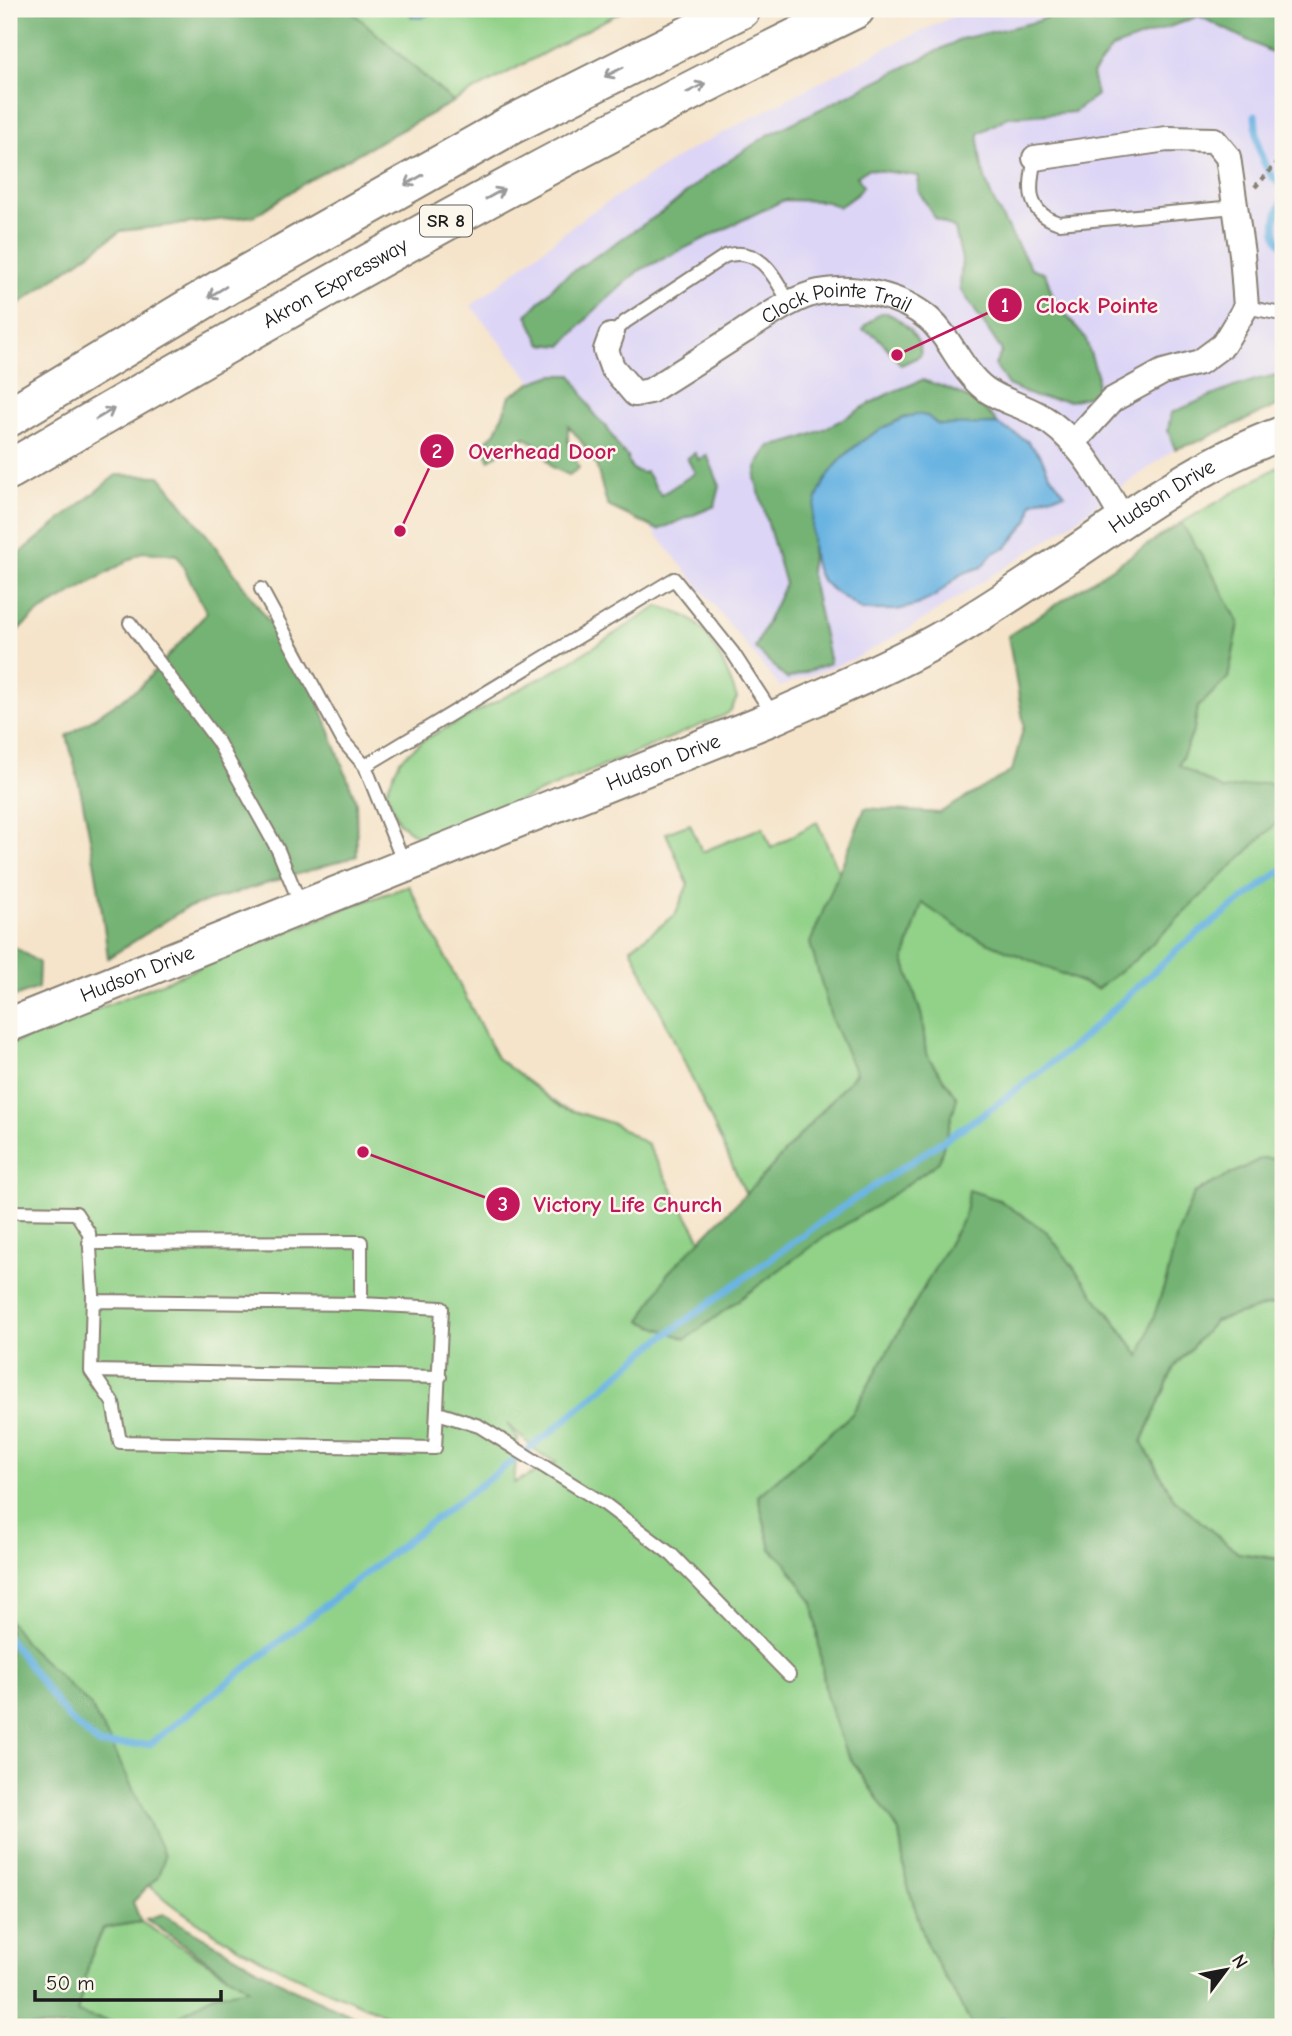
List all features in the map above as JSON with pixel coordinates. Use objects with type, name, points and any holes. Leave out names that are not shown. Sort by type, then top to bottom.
[{"type":"highway","name":"SR 8","points":[[9,416],[238,280],[510,125],[741,9]]},
{"type":"highway","name":"Akron Expressway","points":[[9,470],[216,350],[586,144],[855,9]]},
{"type":"street","points":[[1035,158],[1167,139],[1214,140],[1228,157],[1242,254],[1246,307],[1223,345],[1200,362],[1163,372],[1112,400],[1073,443]]},
{"type":"street","name":"Clock Pointe Trail","points":[[611,336],[606,350],[612,367],[635,394],[650,391],[776,311],[818,292],[862,289],[894,299],[927,317],[960,364],[985,389],[1039,415],[1067,435],[1093,467],[1123,519]]},
{"type":"street","name":"Hudson Drive","points":[[9,1026],[775,717],[861,678],[938,640],[1058,564],[1160,494],[1214,463],[1259,441],[1283,433]]},
{"type":"lane","points":[[1035,158],[1031,192],[1034,206],[1041,216],[1059,223],[1235,207]]},
{"type":"lane","points":[[611,336],[625,322],[725,256],[733,254],[749,255],[764,263],[790,304]]},
{"type":"lane","points":[[1246,307],[1283,312]]},
{"type":"lane","points":[[365,766],[674,579],[733,653],[775,717]]},
{"type":"lane","points":[[261,589],[343,741],[365,766],[405,867]]},
{"type":"lane","points":[[130,623],[218,742],[278,850],[302,908]]},
{"type":"lane","points":[[9,1212],[76,1213],[89,1233],[93,1301],[91,1371],[113,1403],[120,1442],[435,1448],[442,1308],[361,1304],[93,1301]]},
{"type":"lane","points":[[89,1243],[362,1242],[361,1304]]},
{"type":"lane","points":[[91,1371],[440,1377]]},
{"type":"lane","points":[[438,1413],[478,1426],[606,1505],[672,1555],[789,1675]]},
{"type":"path","points":[[1266,176],[1276,164]]},
{"type":"shaded area","points":[[970,9],[1283,9],[1283,403],[1197,442],[1175,449],[1052,537],[912,627],[856,658],[780,687],[471,306],[587,215],[690,150],[891,45]]},
{"type":"green space","points":[[9,9],[349,9],[453,102],[309,180],[254,216],[121,231],[9,311]]},
{"type":"green space","points":[[350,9],[626,9],[453,102]]},
{"type":"green space","points":[[1069,9],[1283,9],[1283,58],[1199,16],[1112,48],[1092,74],[1097,95],[1074,112],[1008,117],[979,133],[982,169],[1003,220],[1031,268],[1045,273],[1055,302],[1085,337],[1097,374],[1096,390],[1086,397],[1070,401],[1035,397],[1008,385],[995,365],[1002,351],[960,288],[962,260],[955,229],[935,218],[918,190],[919,176],[869,169],[857,176],[863,186],[857,194],[839,207],[825,201],[784,200],[638,271],[592,313],[562,346],[541,344],[527,315],[560,280],[668,208],[709,174],[768,135],[961,39],[1035,22]]},
{"type":"green space","points":[[880,313],[887,313],[905,325],[915,337],[920,356],[901,365],[880,340],[863,330]]},
{"type":"green space","points":[[1283,374],[1283,403],[1197,442],[1175,449],[1168,431],[1171,413],[1240,385]]},
{"type":"green space","points":[[553,375],[572,375],[596,417],[606,426],[619,448],[628,457],[633,470],[646,472],[661,495],[695,473],[687,458],[695,453],[699,460],[707,455],[720,486],[715,506],[658,530],[608,506],[595,463],[568,426],[568,442],[579,468],[569,475],[552,467],[539,447],[525,437],[489,460],[484,443],[496,432],[510,396],[533,382]]},
{"type":"green space","points":[[922,380],[965,397],[985,409],[1000,426],[938,425],[927,416],[906,417],[873,434],[840,460],[819,496],[812,526],[810,570],[830,663],[787,679],[755,648],[785,584],[755,478],[758,463],[770,446],[802,438],[830,426],[886,395]]},
{"type":"green space","points":[[1283,464],[1283,1160],[1262,1158],[1177,1235],[1167,1278],[1141,1357],[1107,1310],[964,1217],[852,1414],[758,1496],[771,1549],[785,1562],[813,1603],[826,1695],[845,1750],[899,1831],[906,1880],[927,1945],[973,2027],[418,2027],[276,1967],[209,1930],[177,1908],[110,1849],[9,1736],[9,1045],[351,906],[409,886],[497,1058],[561,1107],[614,1124],[647,1144],[701,1240],[668,1273],[821,1239],[876,1206],[953,1092],[926,1054],[922,1017],[904,960],[922,902],[966,933],[1179,765],[1194,729],[1198,707],[1228,678],[1239,624],[1212,572],[1181,523]],"holes":[[[507,1424],[542,1456],[557,1462],[514,1483],[518,1439]]]},
{"type":"green space","points":[[116,475],[160,476],[210,539],[310,679],[356,801],[357,856],[186,908],[108,958],[92,846],[67,736],[140,687],[207,613],[177,555],[143,552],[38,613],[9,638],[9,562]]},
{"type":"green space","points":[[1181,523],[1212,572],[1239,623],[1228,678],[1198,707],[1194,729],[1179,765],[1223,790],[1263,783],[1283,784],[1283,817],[1136,959],[1097,989],[966,933],[922,903],[904,960],[922,1017],[926,1054],[957,1098],[939,1162],[876,1206],[821,1239],[686,1339],[641,1321],[668,1273],[766,1173],[856,1073],[832,1021],[810,943],[865,808],[939,813],[1012,771],[1024,725],[1008,636]]},
{"type":"green space","points":[[659,606],[698,625],[712,643],[737,698],[731,710],[725,715],[433,837],[421,839],[399,823],[386,791],[400,760],[425,739],[558,669]]},
{"type":"green space","points":[[817,822],[845,886],[902,1111],[750,1203],[631,948],[675,915],[688,884],[666,833],[690,824],[702,852],[763,827],[771,848]]},
{"type":"green space","points":[[15,947],[39,963],[38,988],[9,999],[9,949]]},
{"type":"green space","points":[[1262,1158],[1283,1160],[1283,1304],[1270,1305],[1215,1321],[1174,1367],[1142,1442],[1174,1499],[1238,1553],[1283,1560],[1283,2027],[1043,2027],[1002,2018],[981,2027],[973,2027],[927,1945],[906,1880],[899,1831],[845,1750],[826,1695],[813,1603],[785,1562],[771,1549],[758,1496],[852,1414],[964,1217],[969,1190],[999,1200],[1047,1232],[1140,1356],[1167,1278],[1177,1235],[1194,1193]]},
{"type":"green space","points":[[1283,1304],[1283,1559],[1238,1553],[1174,1499],[1142,1443],[1174,1367],[1215,1321],[1270,1305]]},
{"type":"green space","points":[[9,1620],[26,1644],[89,1704],[110,1741],[165,1856],[158,1876],[133,1902],[141,1922],[103,1928],[90,1959],[77,2013],[115,2023],[172,2021],[213,1995],[249,1989],[146,1919],[163,1914],[295,1990],[377,2027],[13,2027],[9,2021]]},
{"type":"green space","points":[[141,1922],[284,2010],[298,2027],[50,2027],[77,2013],[90,1959],[104,1928]]},
{"type":"water","points":[[407,9],[441,9],[421,18],[412,17]]},
{"type":"water","points":[[916,414],[927,416],[938,425],[997,424],[1016,434],[1041,456],[1048,472],[1065,494],[1046,497],[1032,503],[1029,520],[1007,547],[993,553],[982,567],[961,574],[934,597],[897,610],[861,610],[831,589],[817,572],[812,544],[813,513],[819,492],[829,474],[843,458],[877,432]]},
{"type":"water","points":[[1002,2018],[1043,2027],[981,2027]]},
{"type":"waterway","points":[[1255,115],[1258,145],[1264,163],[1283,187]]},
{"type":"waterway","points":[[1283,201],[1276,223],[1277,235],[1283,245]]},
{"type":"waterway","points":[[9,1639],[69,1719],[100,1745],[150,1744],[423,1528],[550,1433],[655,1343],[829,1216],[988,1111],[1075,1045],[1179,948],[1283,869]]},
{"type":"place","name":"Clock Pointe","points":[[897,355]]},
{"type":"place","name":"Overhead Door","points":[[400,531]]},
{"type":"place","name":"Victory Life Church","points":[[363,1152]]}]
